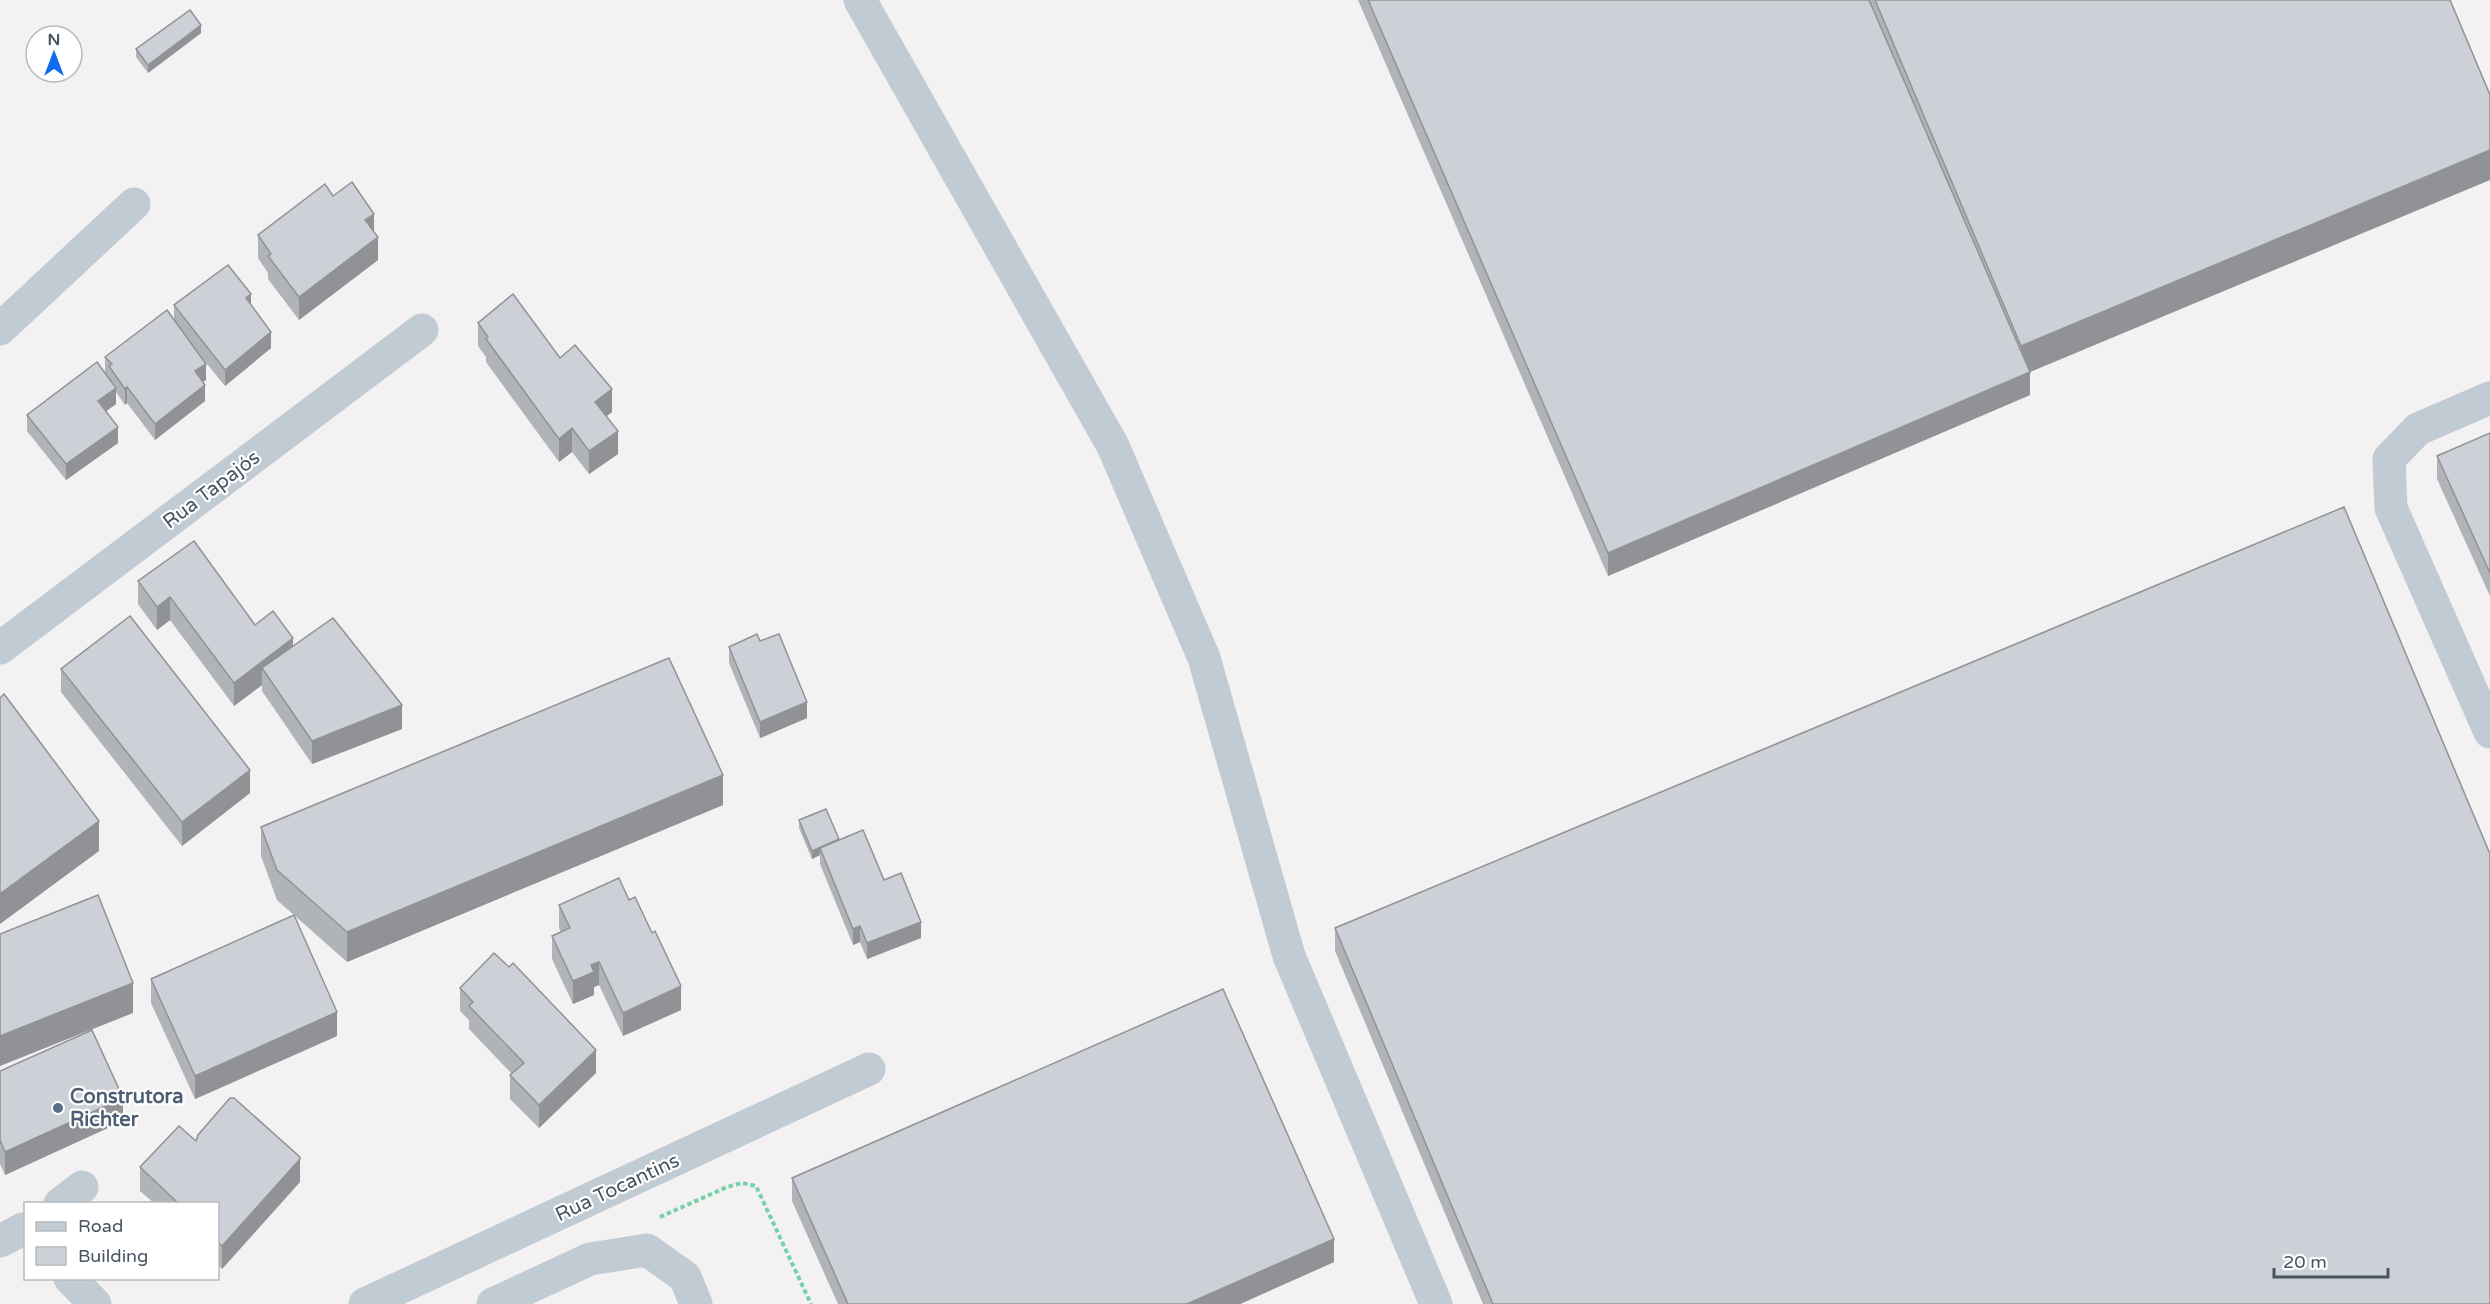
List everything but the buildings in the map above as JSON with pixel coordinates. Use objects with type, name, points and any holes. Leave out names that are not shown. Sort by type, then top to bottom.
[{"type":"street","points":[[860,0],[1113,446],[1204,658],[1289,956],[1436,1304]]},
{"type":"street","points":[[0,329],[134,204]]},
{"type":"street","name":"Rua Tapajós","points":[[0,648],[422,330]]},
{"type":"street","points":[[2490,398],[2418,429],[2390,459],[2391,508],[2490,732]]},
{"type":"street","name":"Rua Tocantins","points":[[365,1304],[869,1069]]},
{"type":"street","points":[[493,1304],[590,1259],[647,1250],[685,1277],[696,1304]]},
{"type":"place","name":"Construtora Richter","points":[[58,1108]]}]
